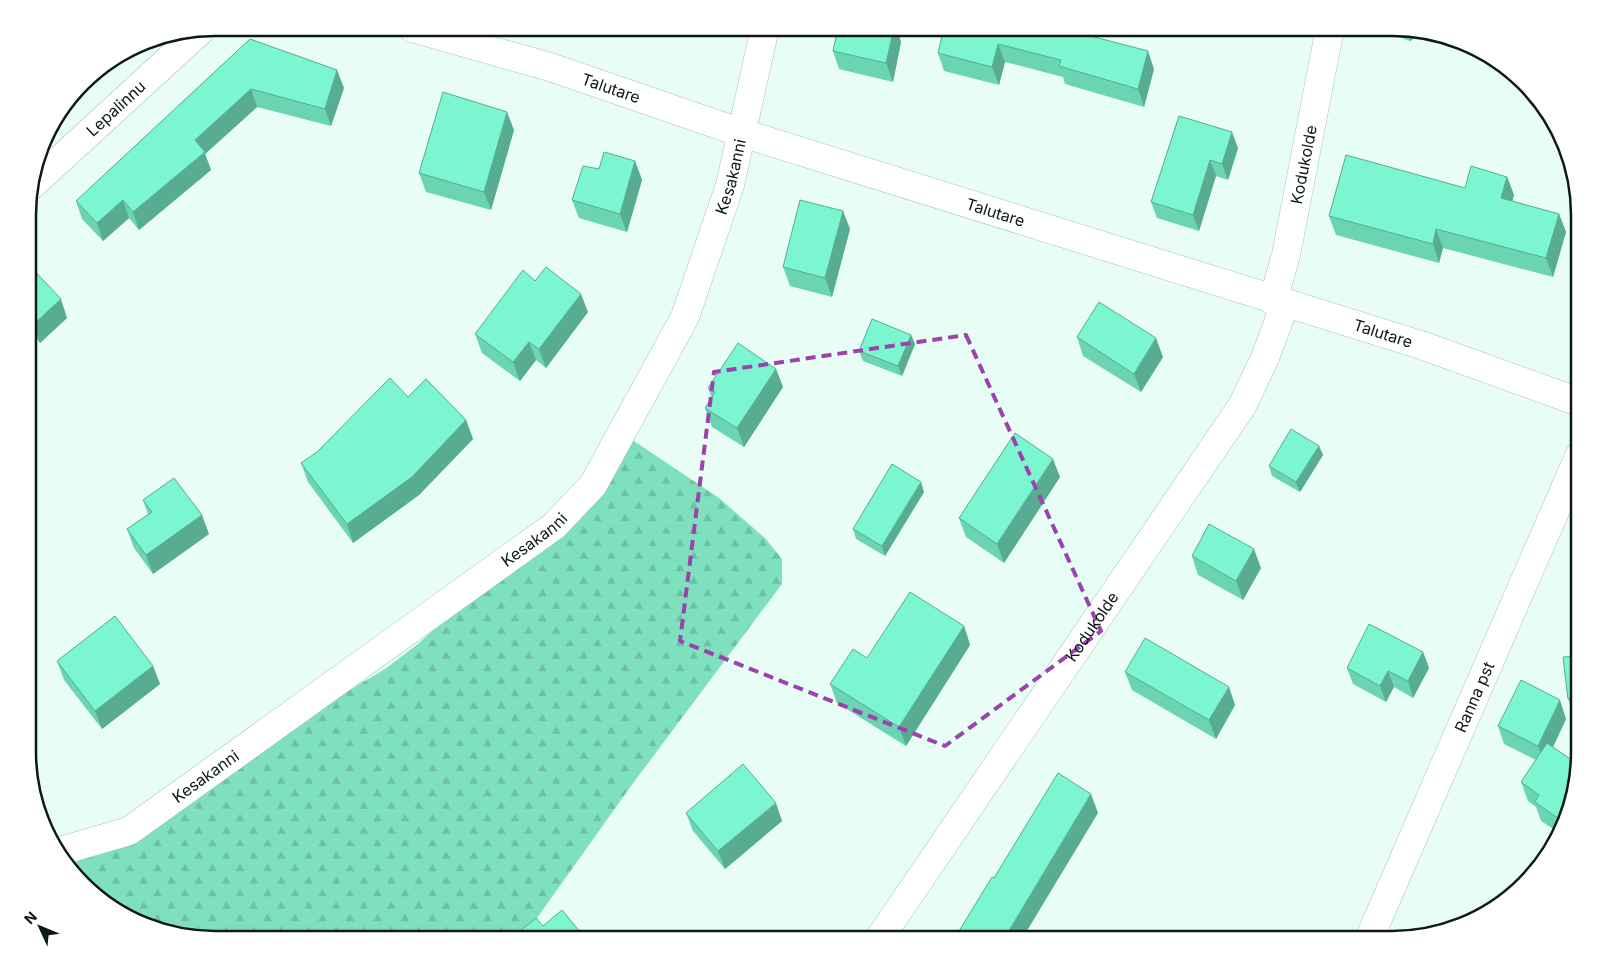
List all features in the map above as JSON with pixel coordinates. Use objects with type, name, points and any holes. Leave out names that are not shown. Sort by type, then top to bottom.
[{"type":"street","name":"Talutare","points":[[440,36],[550,67],[742,133],[1279,303],[1424,346],[1570,399]]},
{"type":"street","name":"Kesakanni","points":[[65,850],[130,831],[554,526],[593,485],[685,317],[730,185],[762,36]]},
{"type":"street","name":"Kodukolde","points":[[884,931],[1242,406],[1266,358],[1279,303],[1286,255],[1328,36]]},
{"type":"street","name":"Lepalinnu","points":[[41,176],[191,38]]},
{"type":"street","name":"Ranna pst","points":[[1372,931],[1570,476]]},
{"type":"highlighted area","points":[[966,335],[1101,631],[945,746],[680,641],[714,372]]},
{"type":"green space","points":[[622,433],[719,498],[765,538],[782,559],[782,584],[631,786],[528,931],[215,931],[192,929],[169,925],[126,907],[106,894],[75,863],[301,719],[385,669],[418,644],[501,569]]},
{"type":"building","points":[[836,36],[892,36],[886,63],[833,51]]},
{"type":"building","points":[[942,36],[1091,36],[1148,51],[1138,89],[1059,66],[1061,60],[998,44],[992,67],[938,53]]},
{"type":"building","points":[[250,39],[337,70],[325,109],[251,89],[195,140],[205,152],[133,212],[123,200],[97,223],[76,201]]},
{"type":"building","points":[[443,92],[507,112],[484,192],[419,173]]},
{"type":"building","points":[[1179,116],[1232,132],[1222,164],[1210,160],[1193,215],[1151,202]]},
{"type":"building","points":[[604,152],[635,161],[620,214],[572,200],[583,166],[599,169]]},
{"type":"building","points":[[1346,155],[1465,188],[1471,166],[1507,177],[1501,198],[1559,214],[1546,258],[1436,229],[1433,244],[1329,216]]},
{"type":"building","points":[[800,200],[843,211],[825,278],[783,267]]},
{"type":"building","points":[[546,267],[581,294],[539,349],[529,342],[513,362],[475,334],[523,270],[535,281]]},
{"type":"building","points":[[36,272],[61,299],[36,322]]},
{"type":"building","points":[[1099,302],[1156,338],[1134,374],[1077,337]]},
{"type":"building","points":[[872,319],[911,335],[898,366],[859,351]]},
{"type":"building","points":[[738,343],[776,369],[737,428],[705,408],[715,392],[708,388]]},
{"type":"building","points":[[390,378],[408,397],[426,379],[466,420],[412,477],[347,524],[301,463],[317,452]]},
{"type":"building","points":[[1291,429],[1319,446],[1296,482],[1269,466]]},
{"type":"building","points":[[1015,433],[1053,459],[997,544],[959,518]]},
{"type":"building","points":[[892,464],[921,482],[882,546],[853,529]]},
{"type":"building","points":[[174,478],[202,515],[146,555],[127,529],[152,512],[143,500]]},
{"type":"building","points":[[1209,524],[1254,549],[1236,581],[1192,556]]},
{"type":"building","points":[[910,592],[964,626],[899,727],[830,684],[853,649],[867,658]]},
{"type":"building","points":[[115,616],[153,666],[95,711],[57,661]]},
{"type":"building","points":[[1369,624],[1423,652],[1408,681],[1388,671],[1380,686],[1347,668]]},
{"type":"building","points":[[1145,638],[1229,687],[1209,720],[1125,672]]},
{"type":"building","points":[[1563,657],[1571,657],[1571,698],[1568,699]]},
{"type":"building","points":[[1521,680],[1560,700],[1538,746],[1498,726]]},
{"type":"building","points":[[1547,743],[1570,759],[1565,798],[1558,818],[1535,802],[1539,795],[1521,782]]},
{"type":"building","points":[[743,764],[776,803],[718,851],[686,813]]},
{"type":"building","points":[[1058,773],[1091,794],[1009,931],[959,931],[992,877],[994,878]]},
{"type":"building","points":[[562,910],[579,931],[520,931],[536,918],[543,926]]}]
